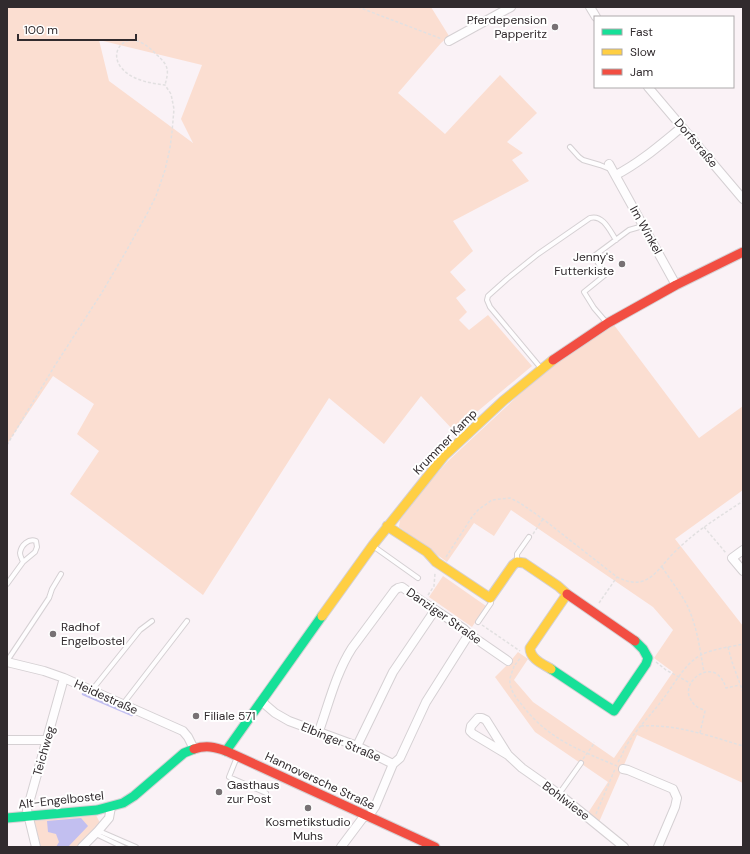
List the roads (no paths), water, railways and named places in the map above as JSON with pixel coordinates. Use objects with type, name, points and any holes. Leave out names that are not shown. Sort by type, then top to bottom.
[{"type":"street","points":[[449,41],[511,7]]},
{"type":"street","points":[[590,7],[595,16]]},
{"type":"street","name":"Dorfstraße","points":[[649,88],[743,200]]},
{"type":"street","points":[[613,169],[628,168],[648,156],[682,127]]},
{"type":"street","name":"Im Winkel","points":[[613,169],[676,285]]},
{"type":"street","name":"Krummer Kamp","points":[[226,752],[373,545],[420,484],[444,456],[503,401],[542,369],[580,342],[608,323],[676,285],[743,252]]},
{"type":"street","points":[[387,526],[427,552],[440,565],[490,598],[513,564],[517,562],[524,563],[635,641],[643,649],[648,658],[646,664],[614,711],[533,657],[530,653],[530,648],[567,594]]},
{"type":"street","points":[[743,550],[732,558],[743,571]]},
{"type":"street","name":"Danziger Straße","points":[[319,731],[347,656],[398,588],[402,587],[464,629],[468,634],[511,664]]},
{"type":"street","points":[[357,746],[393,672],[434,610]]},
{"type":"street","points":[[393,764],[400,758],[426,702],[468,634]]},
{"type":"street","name":"Heidestraße","points":[[7,661],[64,678],[184,732],[194,749]]},
{"type":"street","name":"Teichweg","points":[[36,847],[27,810],[64,678]]},
{"type":"street","name":"Elbinger Straße","points":[[261,702],[285,719],[357,746],[393,764],[375,807],[341,847]]},
{"type":"street","name":"Bohlwiese","points":[[508,755],[486,720],[478,718],[471,726],[470,731],[473,734],[508,755],[522,768],[559,794],[624,847]]},
{"type":"street","points":[[7,740],[46,740]]},
{"type":"street","name":"Hannoversche Straße","points":[[194,749],[206,746],[216,747],[435,847]]},
{"type":"street","name":"Alt-Engelbostel","points":[[7,818],[97,810],[123,803],[134,796],[184,753],[194,749]]},
{"type":"street","points":[[620,767],[673,789],[677,798],[675,807],[658,847]]},
{"type":"street","points":[[82,847],[109,818],[110,807]]},
{"type":"lane","points":[[570,147],[583,160],[613,169]]},
{"type":"lane","points":[[542,369],[490,307],[487,300],[488,296],[538,254],[590,218],[595,217],[600,219],[616,240]]},
{"type":"lane","points":[[608,323],[594,308],[584,292],[605,275],[594,256],[629,230],[643,226]]},
{"type":"lane","points":[[517,562],[517,554],[529,537]]},
{"type":"lane","points":[[7,584],[23,562],[35,552],[37,547],[36,541],[30,540],[21,549],[20,554],[23,562]]},
{"type":"lane","points":[[373,545],[418,578]]},
{"type":"lane","points":[[7,661],[49,598],[52,589],[61,574]]},
{"type":"lane","points":[[478,622],[490,603],[490,598]]},
{"type":"lane","points":[[92,690],[140,630],[152,621]]},
{"type":"lane","points":[[123,704],[187,621]]},
{"type":"lane","points":[[237,756],[229,777],[266,793]]},
{"type":"lane","points":[[559,794],[581,763]]},
{"type":"lane","points":[[97,832],[123,847]]},
{"type":"lane","points":[[97,832],[136,847]]},
{"type":"water","points":[[81,818],[88,826],[68,847],[56,847],[59,842],[56,834],[48,832],[47,821]]},
{"type":"waterway","points":[[83,694],[132,715]]},
{"type":"place","name":"Pferdepension Papperitz","points":[[555,27]]},
{"type":"place","name":"Jenny's Futterkiste","points":[[622,264]]},
{"type":"place","name":"Radhof Engelbostel","points":[[53,634]]},
{"type":"place","name":"Filiale 571","points":[[196,716]]},
{"type":"place","name":"Gasthaus zur Post","points":[[219,792]]},
{"type":"place","name":"Kosmetikstudio Muhs","points":[[308,808]]}]
